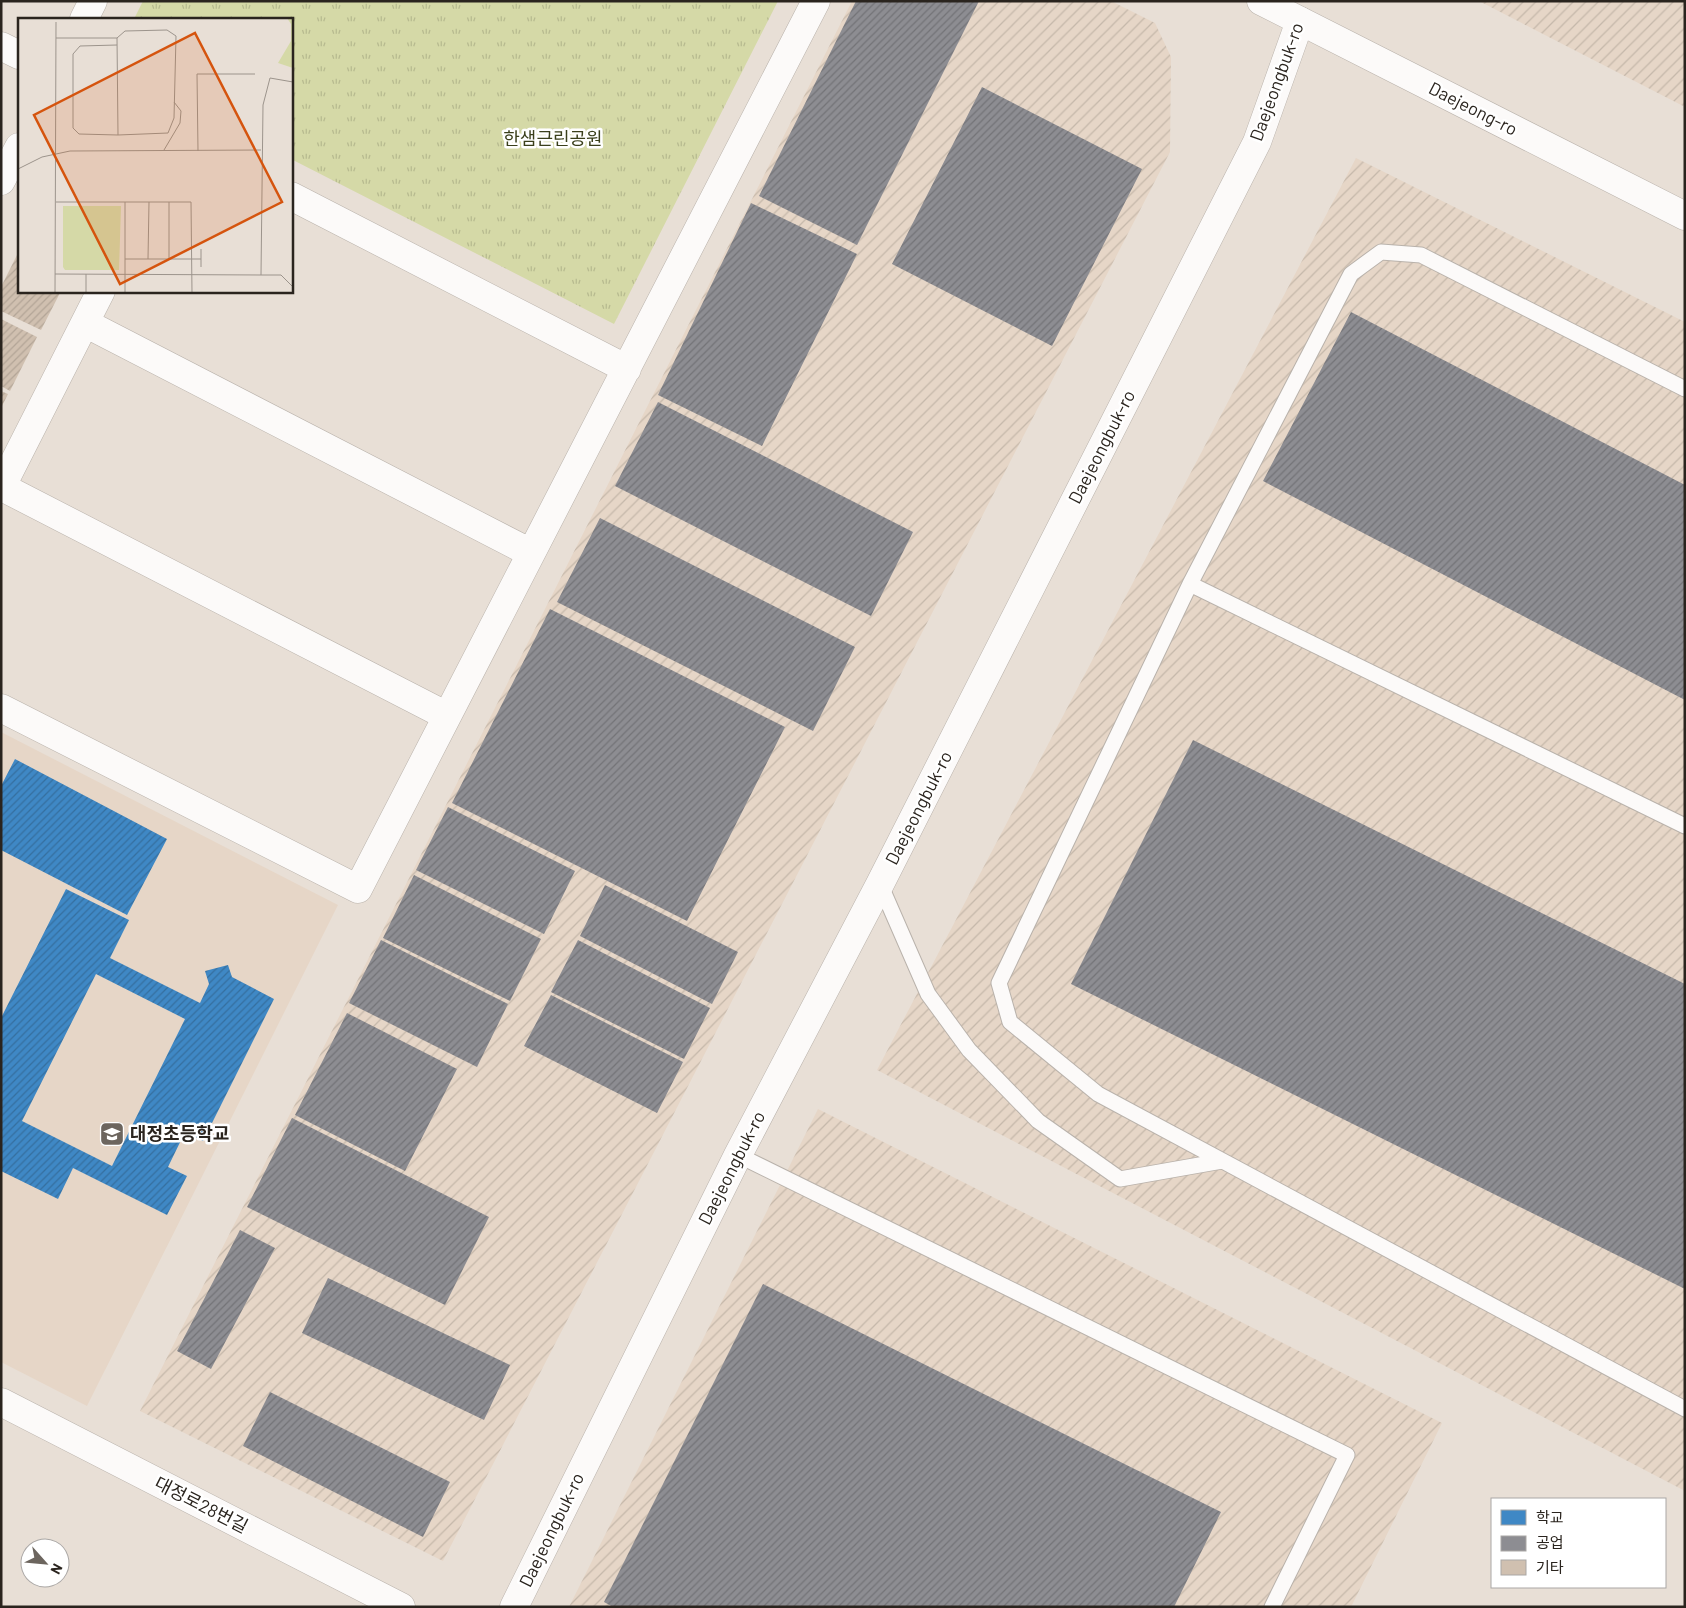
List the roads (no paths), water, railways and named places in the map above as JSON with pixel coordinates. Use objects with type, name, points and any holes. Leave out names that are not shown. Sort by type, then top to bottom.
[{"type":"street","points":[[84,18],[93,1]]},
{"type":"street","points":[[1,708],[358,889],[816,1]]},
{"type":"street","name":"Daejeong-ro","points":[[1261,1],[1302,11],[1685,216]]},
{"type":"street","name":"Daejeongbuk-ro","points":[[514,1607],[738,1155],[880,884],[1257,142],[1302,11]]},
{"type":"street","points":[[1,46],[18,54]]},
{"type":"street","points":[[1,181],[18,149]]},
{"type":"street","points":[[292,197],[627,369]]},
{"type":"street","points":[[100,292],[2,487],[447,716]]},
{"type":"street","points":[[85,323],[531,554]]},
{"type":"street","name":"대정로28번길","points":[[1,1402],[401,1607]]},
{"type":"lane","points":[[1685,389],[1422,255],[1381,252],[1351,274],[1190,584],[999,983],[1010,1022],[1098,1094],[1685,1409]]},
{"type":"lane","points":[[1190,584],[1685,826]]},
{"type":"lane","points":[[880,884],[928,994],[969,1050],[1038,1121],[1120,1179],[1222,1161]]},
{"type":"lane","points":[[738,1155],[1346,1455],[1272,1607]]},
{"type":"place","name":"대정초등학교","points":[[112,1134]]},
{"type":"park label","name":"한샘근린공원","points":[[553,139]]}]
